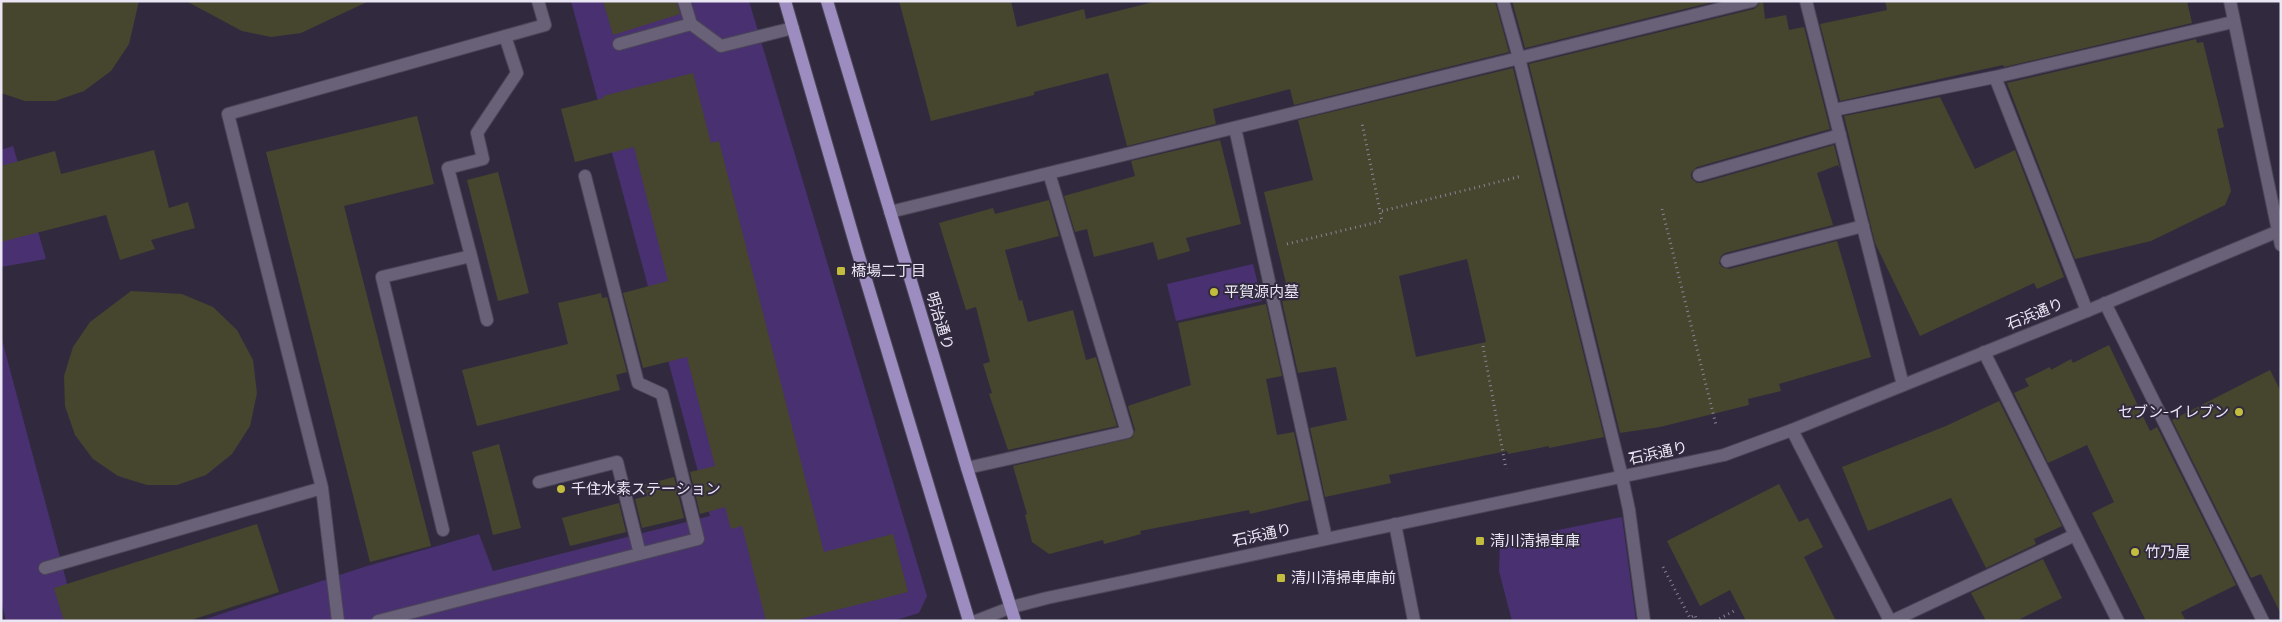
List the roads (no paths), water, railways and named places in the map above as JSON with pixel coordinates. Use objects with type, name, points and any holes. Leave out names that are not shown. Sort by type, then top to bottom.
[{"type":"main road","points":[[785,1],[860,260],[970,621]]},
{"type":"main road","name":"明治通り","points":[[827,1],[967,468],[1015,621]]},
{"type":"street","points":[[338,621],[322,488],[228,114],[545,25],[538,1]]},
{"type":"street","points":[[684,1],[691,24],[721,46],[793,28]]},
{"type":"street","points":[[1503,1],[1520,58],[1622,477],[1629,510],[1644,621]]},
{"type":"street","points":[[890,212],[1752,1]]},
{"type":"street","points":[[1806,1],[1903,386]]},
{"type":"street","points":[[2231,2],[2233,22],[2281,245]]},
{"type":"street","points":[[1834,110],[1994,77],[2233,22]]},
{"type":"street","points":[[619,44],[691,24]]},
{"type":"street","points":[[487,320],[448,168],[483,159],[477,133],[517,73],[505,36]]},
{"type":"street","points":[[1994,77],[2087,311]]},
{"type":"street","points":[[1235,128],[1326,538]]},
{"type":"street","points":[[1699,174],[1840,135]]},
{"type":"street","points":[[967,468],[1127,432],[1050,173]]},
{"type":"street","points":[[378,621],[698,539],[662,394],[638,382],[585,176]]},
{"type":"street","points":[[1727,261],[1863,226]]},
{"type":"street","name":"石浜通り","points":[[976,621],[1012,607],[1326,538],[1724,455],[1903,386],[2279,230]]},
{"type":"street","points":[[442,530],[382,277],[471,256]]},
{"type":"street","points":[[2104,303],[2263,621]]},
{"type":"street","points":[[1984,352],[2118,621]]},
{"type":"street","points":[[1792,430],[1891,621],[2075,535]]},
{"type":"street","points":[[540,482],[618,462],[640,554]]},
{"type":"street","points":[[44,568],[322,488]]},
{"type":"street","points":[[1395,524],[1414,621]]},
{"type":"place","name":"橋場二丁目","points":[[841,271]]},
{"type":"place","name":"平賀源内墓","points":[[1214,292]]},
{"type":"place","name":"セブン-イレブン","points":[[2239,412]]},
{"type":"place","name":"千住水素ステーション","points":[[561,489]]},
{"type":"place","name":"清川清掃車庫","points":[[1480,541]]},
{"type":"place","name":"竹乃屋","points":[[2135,552]]},
{"type":"place","name":"清川清掃車庫前","points":[[1281,578]]}]
